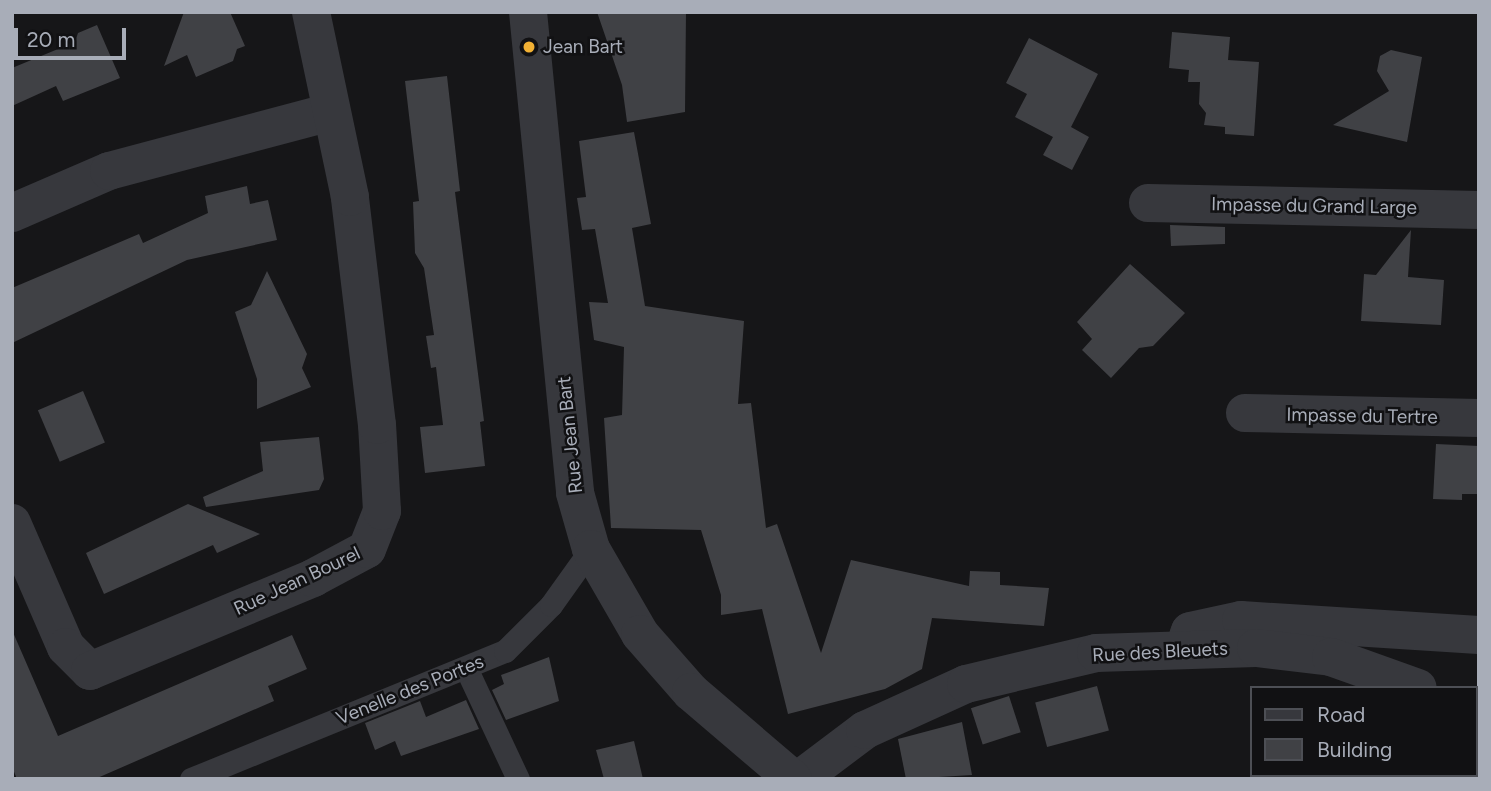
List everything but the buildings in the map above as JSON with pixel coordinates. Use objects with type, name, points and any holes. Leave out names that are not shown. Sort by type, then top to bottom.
[{"type":"street","name":"Rue Jean Bourel","points":[[12,523],[66,647],[90,671],[313,578],[367,549],[382,511],[377,425],[350,197],[311,12]]},
{"type":"street","name":"Rue Jean Bart","points":[[528,12],[575,493],[591,549],[640,634],[691,692],[793,779]]},
{"type":"street","points":[[12,213],[109,171],[330,112]]},
{"type":"street","name":"Impasse du Grand Large","points":[[1148,203],[1479,209]]},
{"type":"street","name":"Impasse du Tertre","points":[[1245,413],[1479,418]]},
{"type":"street","points":[[1183,647],[1191,631],[1241,620],[1479,635]]},
{"type":"street","name":"Rue des Bleuets","points":[[800,779],[865,730],[966,684],[1096,653],[1183,647],[1256,648],[1331,657],[1412,686]]},
{"type":"lane","name":"Venelle des Portes","points":[[191,779],[505,651],[551,605],[591,549]]},
{"type":"lane","points":[[467,668],[518,779]]},
{"type":"place","name":"Jean Bart","points":[[529,47]]}]
